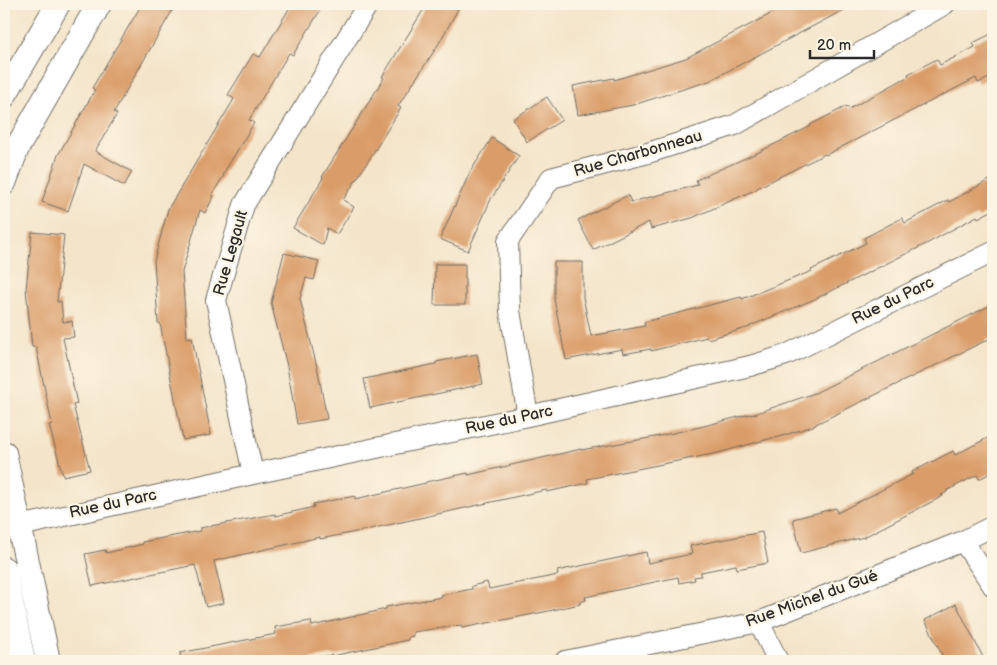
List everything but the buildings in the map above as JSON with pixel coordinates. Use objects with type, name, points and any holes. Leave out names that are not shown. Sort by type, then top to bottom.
[{"type":"street","points":[[4,96],[58,4]]},
{"type":"street","points":[[4,183],[16,148],[99,4]]},
{"type":"street","name":"Rue Legault","points":[[253,474],[216,300],[244,205],[368,4]]},
{"type":"street","name":"Rue Charbonneau","points":[[528,416],[510,311],[508,241],[551,178],[648,153],[735,125],[945,4]]},
{"type":"street","name":"Rue du Parc","points":[[12,525],[720,374],[786,355],[993,252]]},
{"type":"street","points":[[4,453],[12,525],[48,661]]},
{"type":"street","name":"Rue Michel du Gué","points":[[570,661],[759,622],[963,541],[993,526]]},
{"type":"street","points":[[963,541],[993,586]]},
{"type":"street","points":[[4,569],[23,661]]},
{"type":"street","points":[[759,622],[778,661]]}]
